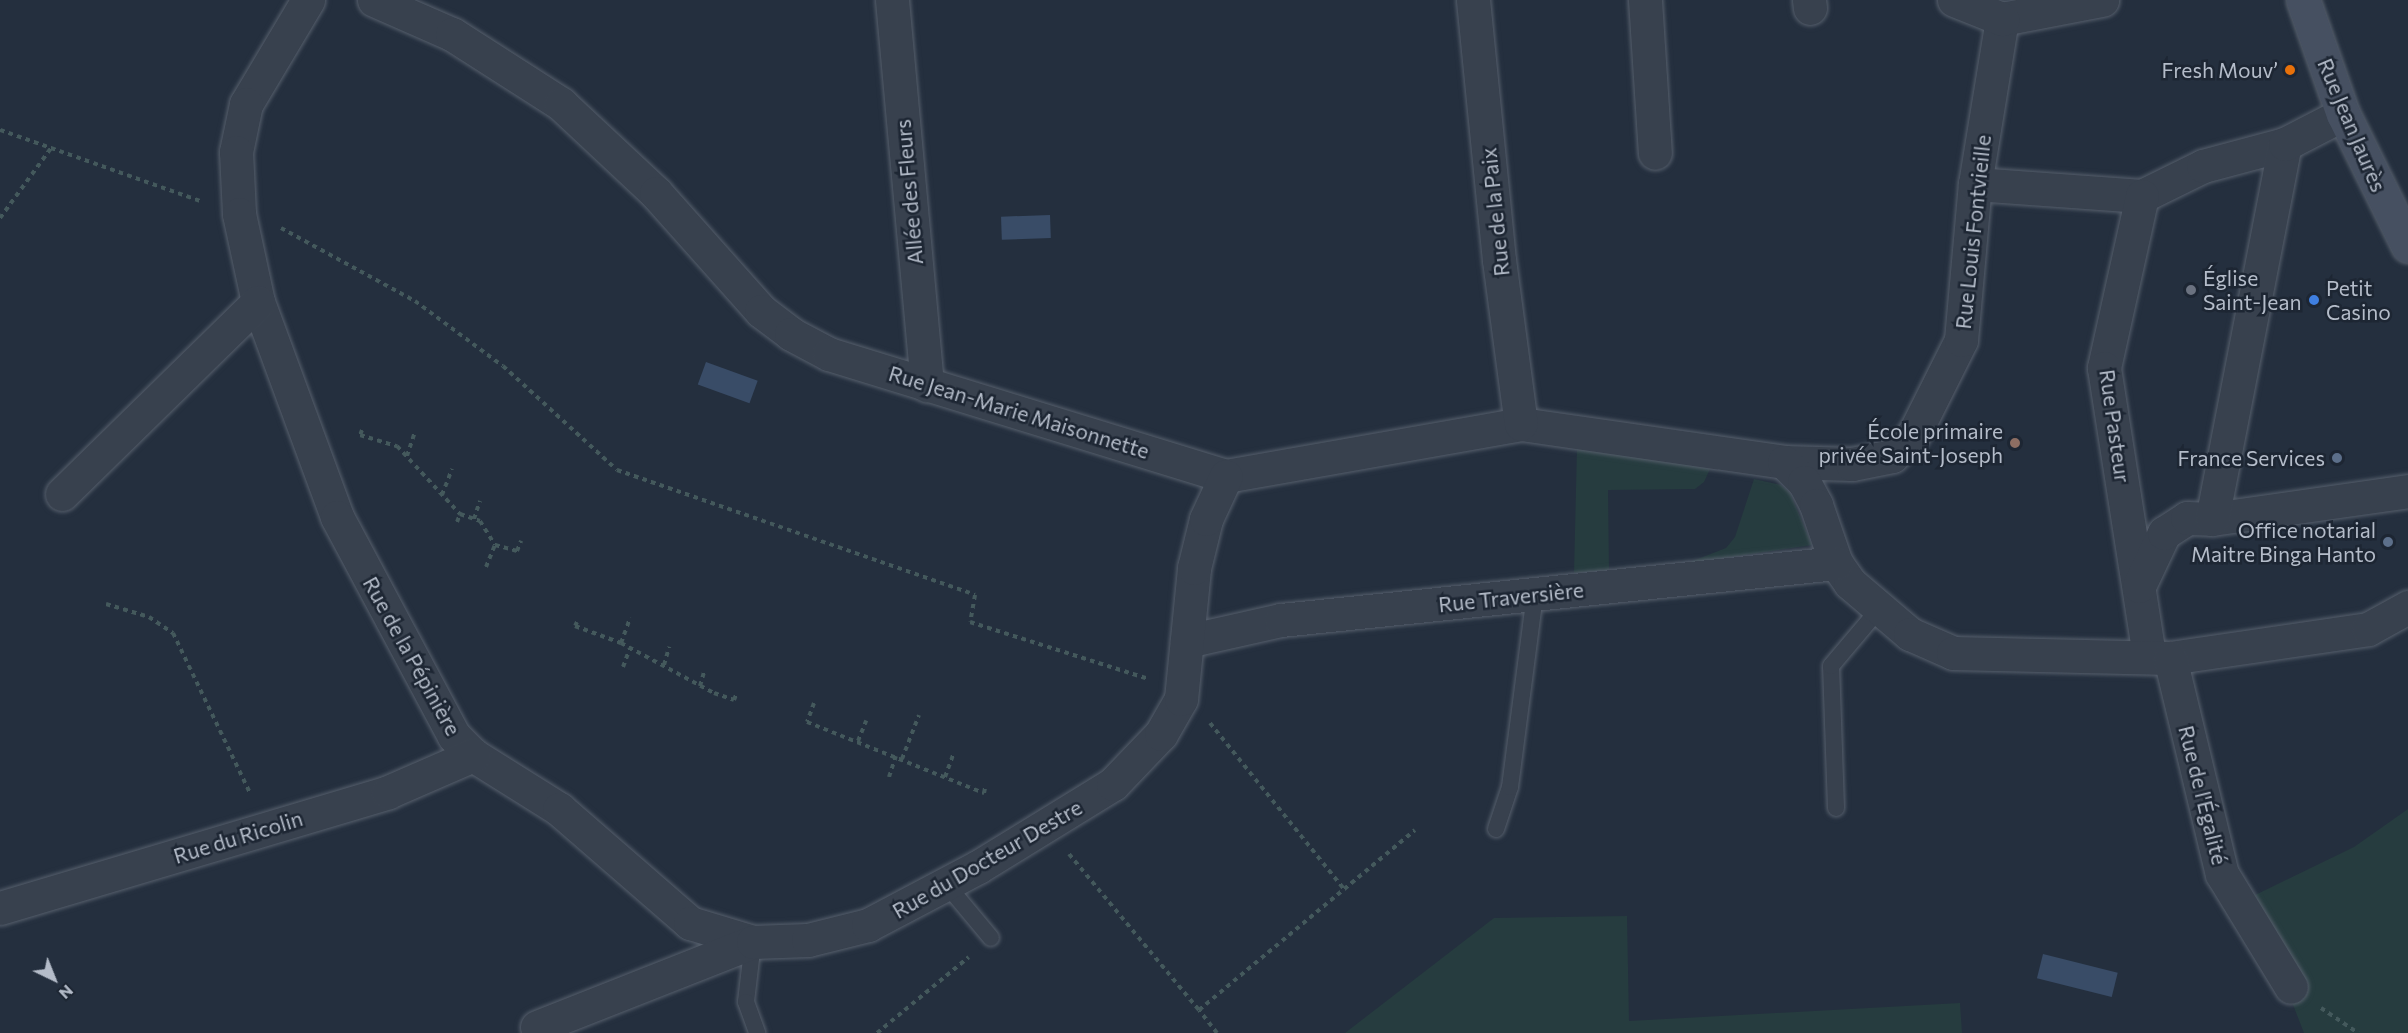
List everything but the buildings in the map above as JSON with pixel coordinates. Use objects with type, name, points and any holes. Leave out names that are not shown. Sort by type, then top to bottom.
[{"type":"main road","name":"Rue Jean Jaurès","points":[[2303,0],[2343,114],[2408,246]]},
{"type":"street","name":"Rue de la Pépinière","points":[[308,0],[246,104],[236,152],[239,214],[258,302],[337,517],[440,715],[473,755],[559,809],[690,923],[753,942]]},
{"type":"street","name":"Rue Jean-Marie Maisonnette","points":[[374,0],[452,34],[561,104],[656,193],[761,311],[791,334],[830,354],[1226,476],[1521,424],[1784,462]]},
{"type":"street","name":"Allée des Fleurs","points":[[892,0],[927,385]]},
{"type":"street","name":"Rue de la Paix","points":[[1473,0],[1499,260],[1521,424]]},
{"type":"street","points":[[1645,0],[1655,153]]},
{"type":"street","points":[[1954,0],[2002,20],[2102,0]]},
{"type":"street","name":"Rue Louis Fontvieille","points":[[1784,462],[1871,461],[1892,456],[1914,434],[1961,340],[1975,184],[2002,20]]},
{"type":"street","points":[[1975,184],[2142,196],[2204,166],[2285,144],[2343,114]]},
{"type":"street","points":[[2212,519],[2285,144]]},
{"type":"street","name":"Rue Pasteur","points":[[2142,196],[2104,368],[2139,586],[2159,658]]},
{"type":"street","points":[[62,494],[258,302]]},
{"type":"street","points":[[1784,462],[1804,482],[1816,505],[1836,563],[1850,583],[1910,634],[1953,653],[2159,658],[2368,629],[2408,607]]},
{"type":"street","name":"Rue du Docteur Destre","points":[[538,1030],[753,942],[834,936],[902,910],[1046,828],[1113,784],[1140,759],[1161,734],[1180,699],[1194,568],[1206,519],[1226,476]]},
{"type":"street","points":[[2139,586],[2164,533],[2187,518],[2212,519],[2408,491]]},
{"type":"street","name":"Rue Traversière","points":[[1187,641],[1281,620],[1836,563]]},
{"type":"street","name":"Rue de l'Égalité","points":[[2159,658],[2222,874],[2291,987]]},
{"type":"street","name":"Rue du Ricolin","points":[[0,908],[388,792],[473,755]]},
{"type":"lane","points":[[1496,829],[1510,787],[1535,595]]},
{"type":"lane","points":[[1836,808],[1831,666],[1880,608]]},
{"type":"lane","points":[[946,884],[991,938]]},
{"type":"lane","points":[[753,942],[746,1002],[757,1033]]},
{"type":"path","points":[[0,130],[284,229],[415,301],[503,366],[617,470],[975,595],[970,622],[1150,680],[1199,710],[1344,889]]},
{"type":"path","points":[[0,218],[51,148]]},
{"type":"path","points":[[362,430],[360,435],[397,446],[460,514],[480,521],[495,545],[518,551],[521,540]]},
{"type":"path","points":[[406,456],[415,431]]},
{"type":"path","points":[[442,495],[452,469]]},
{"type":"path","points":[[474,519],[480,501]]},
{"type":"path","points":[[457,522],[460,514]]},
{"type":"path","points":[[486,567],[495,545]]},
{"type":"path","points":[[106,604],[149,617],[173,633],[267,828]]},
{"type":"path","points":[[621,643],[630,618]]},
{"type":"path","points":[[576,622],[575,626],[621,643],[700,686],[734,700],[736,695]]},
{"type":"path","points":[[664,665],[669,646]]},
{"type":"path","points":[[622,667],[630,648]]},
{"type":"path","points":[[700,686],[704,672]]},
{"type":"path","points":[[814,704],[807,722],[897,756],[984,793],[985,788]]},
{"type":"path","points":[[902,759],[919,715]]},
{"type":"path","points":[[858,741],[866,721]]},
{"type":"path","points":[[945,777],[953,755]]},
{"type":"path","points":[[889,777],[897,756]]},
{"type":"path","points":[[1046,828],[1217,1033]]},
{"type":"path","points":[[1198,1010],[1414,830]]},
{"type":"path","points":[[877,1033],[991,938]]},
{"type":"green space","points":[[1577,447],[1641,454],[1710,469],[1704,482],[1695,489],[1608,490],[1609,570],[1574,573]]},
{"type":"green space","points":[[1754,479],[1781,485],[1790,493],[1812,545],[1685,564],[1726,548],[1735,537]]},
{"type":"green space","points":[[2408,809],[2408,1033],[2304,1033],[2251,897],[2354,847]]},
{"type":"green space","points":[[1627,916],[1629,1021],[1960,1003],[1962,1033],[1345,1033],[1494,918]]},
{"type":"water","points":[[1050,215],[1051,238],[1002,240],[1001,217]]},
{"type":"water","points":[[706,362],[758,381],[749,403],[698,385]]},
{"type":"water","points":[[2043,954],[2118,973],[2112,997],[2037,978]]},
{"type":"place","name":"Fresh Mouv’","points":[[2290,70]]},
{"type":"place","name":"Église Saint-Jean","points":[[2191,290]]},
{"type":"place","name":"Petit Casino","points":[[2314,300]]},
{"type":"place","name":"École primaire privée Saint-Joseph","points":[[2015,443]]},
{"type":"place","name":"France Services","points":[[2337,458]]},
{"type":"place","name":"Office notarial Maitre Binga Hanto","points":[[2388,542]]}]
